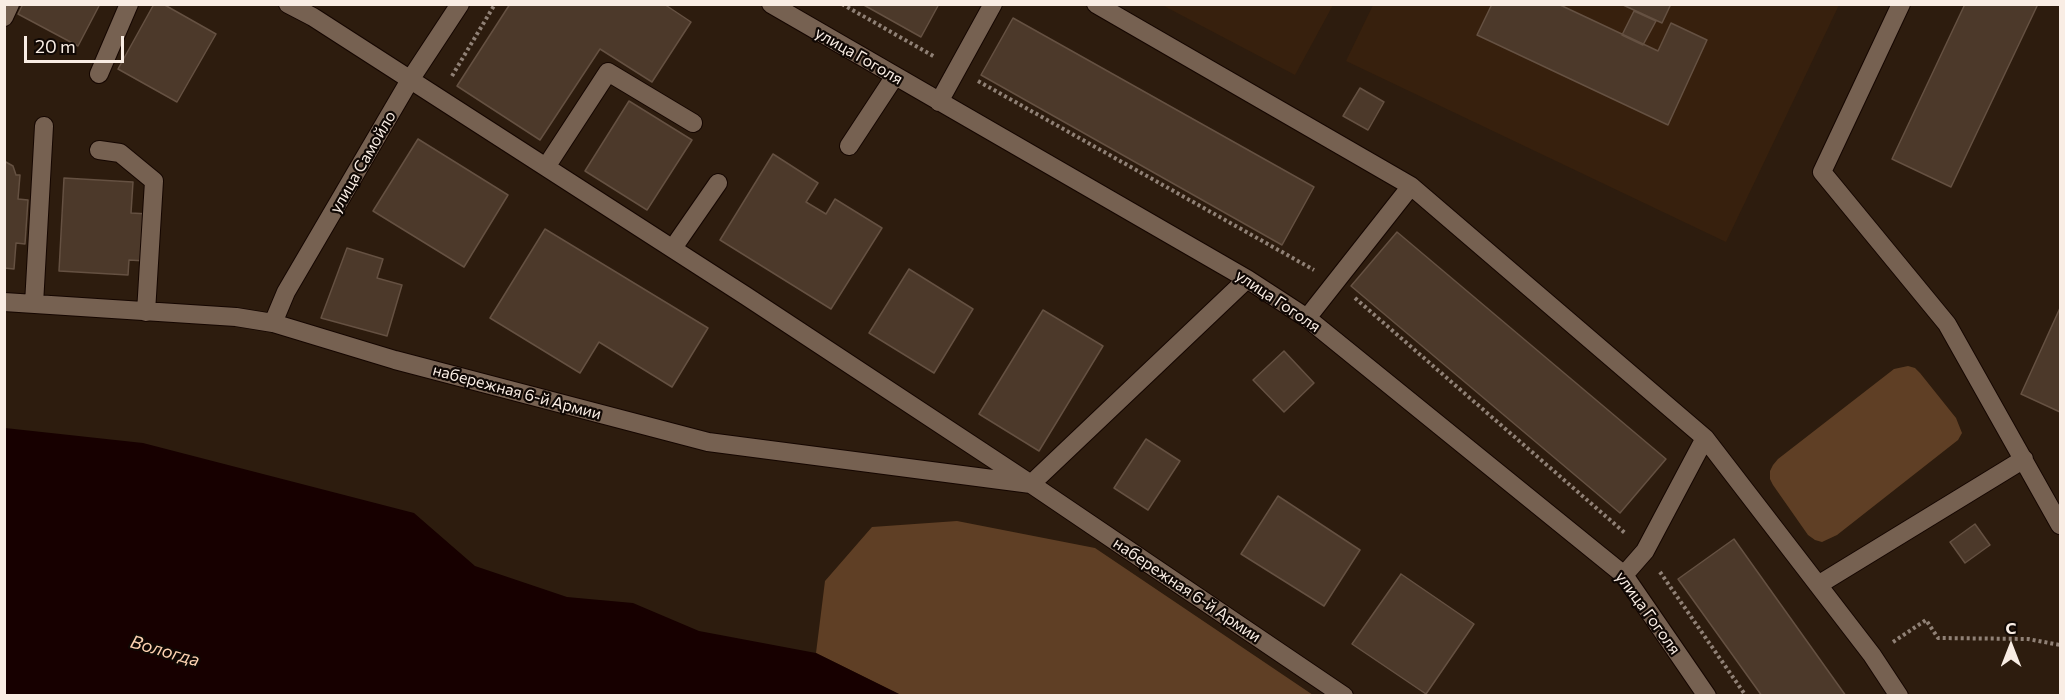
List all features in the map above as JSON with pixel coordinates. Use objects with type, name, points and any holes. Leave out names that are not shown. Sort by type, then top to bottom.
[{"type":"street","points":[[4,17],[10,4]]},
{"type":"street","points":[[99,74],[129,4]]},
{"type":"street","name":"набережная 6-й Армии","points":[[288,4],[313,17],[673,248],[1031,484],[1344,696]]},
{"type":"street","name":"улица Самойло","points":[[273,323],[286,292],[410,81],[460,4]]},
{"type":"street","name":"улица Гоголя","points":[[771,4],[1247,279],[1307,318],[1624,575],[1707,696]]},
{"type":"street","points":[[939,102],[993,4]]},
{"type":"street","points":[[1096,4],[1411,186],[1706,438],[1872,655],[1899,696]]},
{"type":"street","points":[[1901,4],[1822,172],[1947,324],[2061,525]]},
{"type":"street","points":[[546,167],[608,72],[693,123]]},
{"type":"street","points":[[849,146],[894,76]]},
{"type":"street","points":[[34,304],[44,126]]},
{"type":"street","points":[[99,150],[120,153],[154,181],[146,312]]},
{"type":"street","points":[[673,248],[718,183]]},
{"type":"street","points":[[1307,318],[1411,186]]},
{"type":"street","points":[[1031,484],[1247,279]]},
{"type":"street","name":"набережная 6-й Армии","points":[[4,302],[236,317],[273,323],[395,360],[708,442],[1031,484]]},
{"type":"street","points":[[1624,575],[1645,551],[1706,438]]},
{"type":"street","points":[[1818,585],[2024,459]]},
{"type":"path","points":[[1872,655],[1926,620],[1938,638],[2028,639],[2061,645]]},
{"type":"shaded area","points":[[1333,4],[1295,75],[1162,5]]},
{"type":"shaded area","points":[[1373,5],[1839,5],[1726,242],[1346,61]]},
{"type":"shaded area","points":[[1908,366],[1920,373],[1956,418],[1962,433],[1958,440],[1837,535],[1822,542],[1815,540],[1808,535],[1773,485],[1770,471],[1773,465],[1894,369]]},
{"type":"shaded area","points":[[957,521],[1095,548],[1313,695],[901,695],[816,653],[825,581],[872,527]]},
{"type":"water","name":"Вологда","points":[[5,428],[143,443],[414,513],[475,566],[567,597],[633,603],[699,631],[816,653],[901,695],[5,695]]},
{"type":"building","points":[[23,4],[100,4],[78,46],[18,14]]},
{"type":"building","points":[[154,4],[163,4],[216,34],[177,102],[118,69]]},
{"type":"building","points":[[510,4],[664,4],[691,22],[652,82],[600,49],[540,140],[457,86]]},
{"type":"building","points":[[862,4],[939,4],[921,37]]},
{"type":"building","points":[[1492,4],[1558,4],[1658,51],[1671,23],[1707,40],[1668,125],[1477,35]]},
{"type":"building","points":[[1621,4],[1671,4],[1662,23]]},
{"type":"building","points":[[1965,4],[2038,4],[1951,187],[1892,159]]},
{"type":"building","points":[[1634,11],[1656,21],[1643,45],[1622,35]]},
{"type":"building","points":[[1013,18],[1314,187],[1282,245],[981,75]]},
{"type":"building","points":[[1360,88],[1384,102],[1368,130],[1343,116]]},
{"type":"building","points":[[629,101],[692,140],[647,210],[585,171]]},
{"type":"building","points":[[418,139],[508,195],[464,267],[373,211]]},
{"type":"building","points":[[773,154],[818,183],[806,202],[826,214],[835,199],[882,228],[831,309],[720,240]]},
{"type":"building","points":[[4,161],[13,166],[16,175],[20,175],[18,199],[28,200],[25,244],[16,243],[14,269],[4,268]]},
{"type":"building","points":[[64,178],[133,182],[131,213],[149,214],[146,261],[129,260],[128,275],[59,271]]},
{"type":"building","points":[[545,229],[708,328],[672,387],[599,342],[580,373],[490,318]]},
{"type":"building","points":[[1397,232],[1666,459],[1620,513],[1351,286]]},
{"type":"building","points":[[347,248],[383,259],[377,278],[402,285],[387,336],[321,318]]},
{"type":"building","points":[[909,269],[973,309],[934,373],[869,333]]},
{"type":"building","points":[[2060,308],[2060,412],[2021,394]]},
{"type":"building","points":[[1043,310],[1103,346],[1039,451],[979,414]]},
{"type":"building","points":[[1284,351],[1314,383],[1284,412],[1253,380]]},
{"type":"building","points":[[1146,439],[1180,461],[1148,510],[1114,488]]},
{"type":"building","points":[[1278,496],[1360,550],[1324,606],[1241,554]]},
{"type":"building","points":[[1975,524],[1990,545],[1965,563],[1950,542]]},
{"type":"building","points":[[1734,539],[1846,696],[1762,696],[1678,579]]},
{"type":"building","points":[[1401,574],[1474,624],[1426,694],[1352,644]]}]
